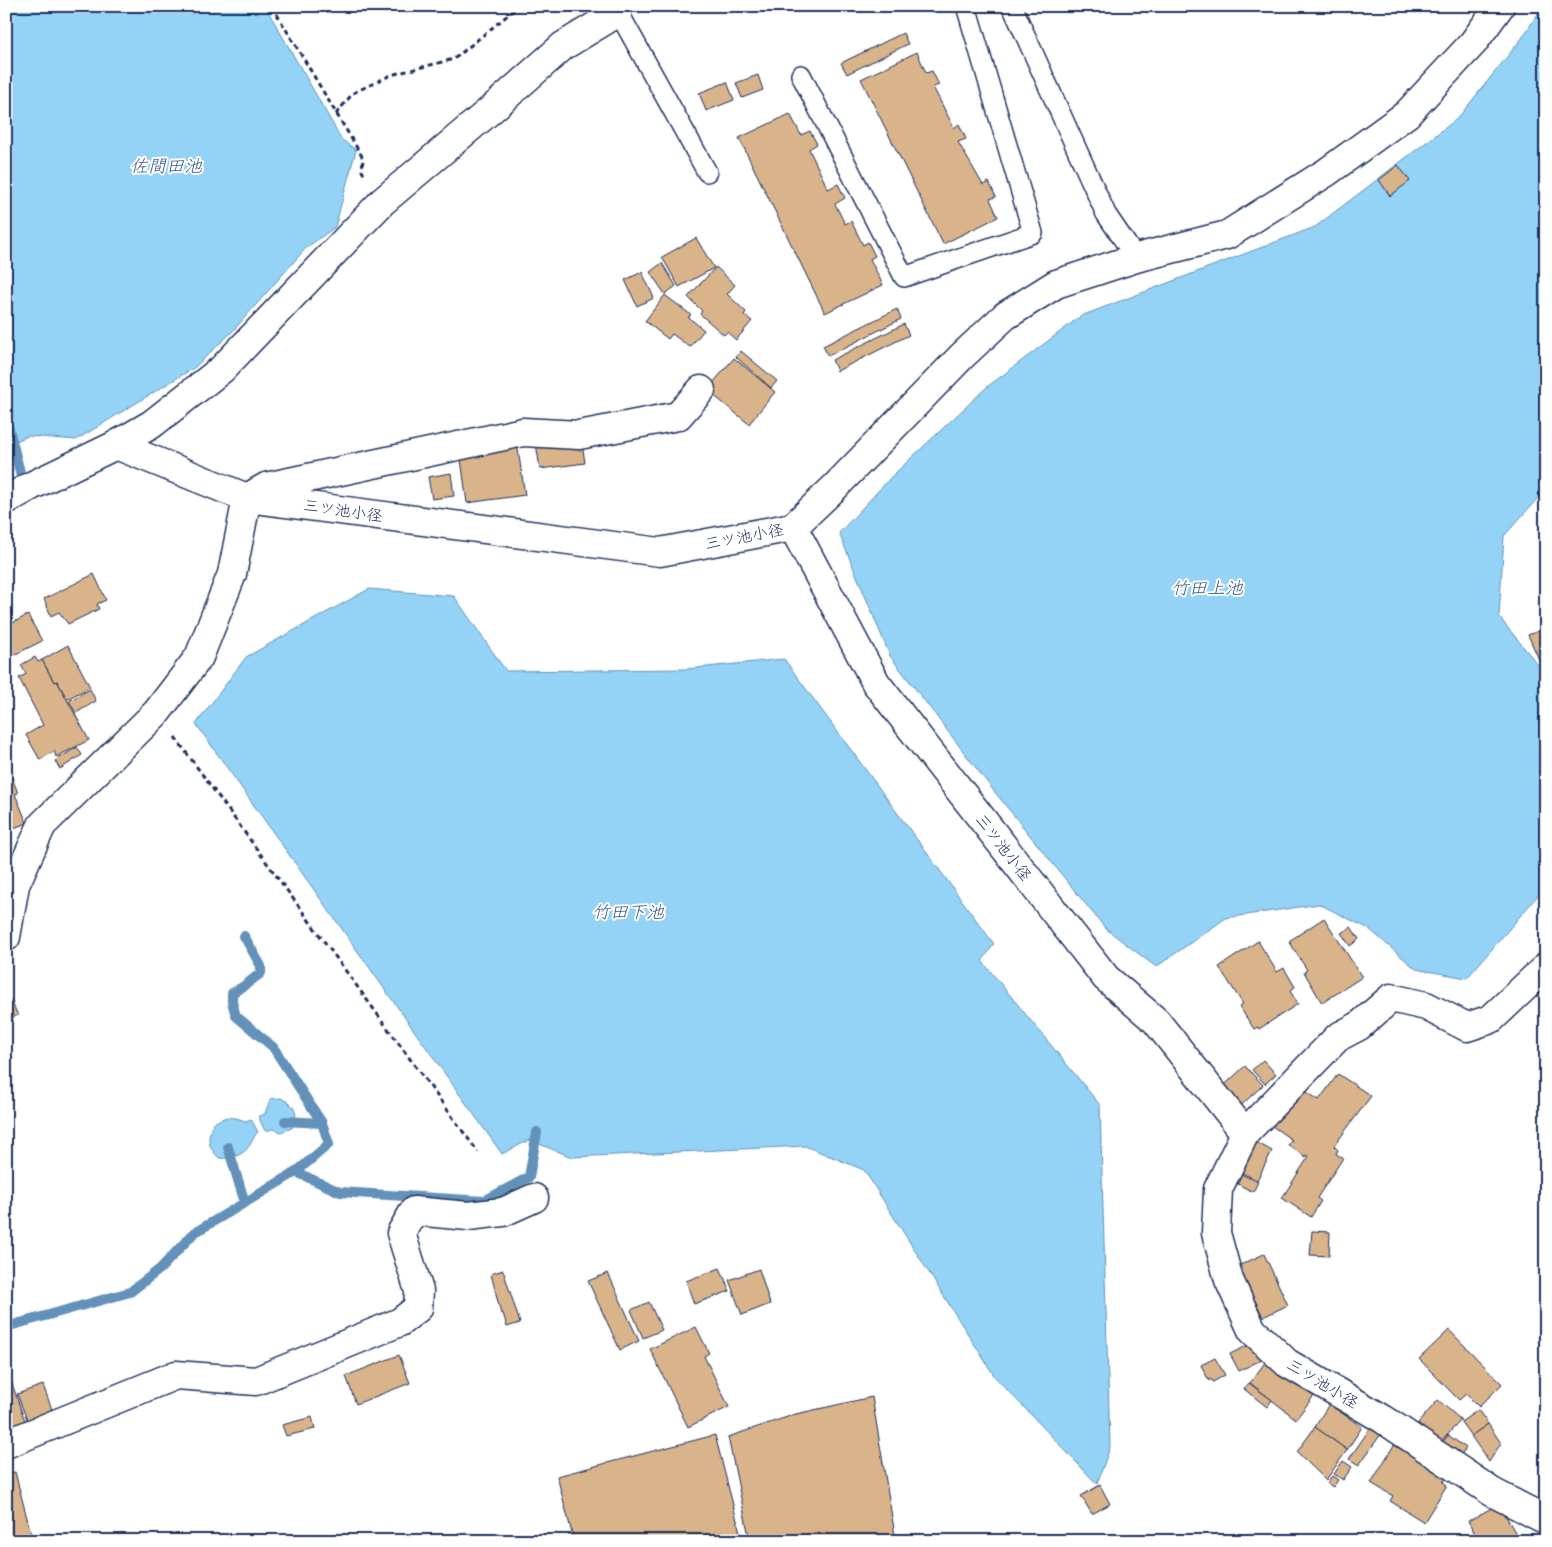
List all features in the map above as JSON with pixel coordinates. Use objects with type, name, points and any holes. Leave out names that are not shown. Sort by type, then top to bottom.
[{"type":"street","points":[[793,527],[834,489],[962,356],[1005,316],[1056,284],[1136,258],[1227,236],[1326,172],[1407,114],[1473,43],[1500,6]]},
{"type":"street","points":[[18,493],[116,445],[152,424],[222,369],[382,202],[563,46],[621,8]]},
{"type":"street","points":[[6,937],[15,885],[42,824],[157,712],[199,657],[232,574],[248,498],[266,488],[523,432],[580,435],[678,416],[701,390]]},
{"type":"street","name":"三ツ池小径","points":[[116,445],[248,498],[660,552],[793,527],[876,683],[1106,978],[1156,1021],[1245,1133],[1218,1190],[1216,1233],[1229,1280],[1252,1330],[1287,1363],[1384,1419],[1492,1492],[1546,1520]]},
{"type":"street","points":[[1245,1133],[1338,1036],[1359,1026],[1391,998],[1426,1006],[1467,1027],[1491,1019],[1546,967]]},
{"type":"street","points":[[6,1444],[176,1375],[256,1381],[400,1322],[418,1308],[418,1291],[401,1234],[414,1212],[468,1216],[503,1212],[534,1198]]},
{"type":"lane","points":[[801,75],[904,277],[1033,233],[966,6]]},
{"type":"lane","points":[[1012,6],[1106,214],[1136,258]]},
{"type":"lane","points":[[621,8],[707,172]]},
{"type":"path","points":[[272,6],[363,158],[362,171],[382,202]]},
{"type":"path","points":[[336,114],[353,93],[391,75],[454,60],[514,10],[526,6]]},
{"type":"path","points":[[157,712],[478,1152]]},
{"type":"water","name":"佐間田池","points":[[6,6],[265,6],[342,140],[356,150],[335,227],[306,248],[232,332],[195,367],[76,440],[28,436],[6,445]]},
{"type":"water","name":"竹田上池","points":[[1543,6],[1546,6],[1546,489],[1504,536],[1499,617],[1539,666],[1546,668],[1546,886],[1467,978],[1416,969],[1369,929],[1319,904],[1226,918],[1156,967],[1105,928],[993,790],[890,656],[839,533],[892,476],[987,387],[1081,316],[1315,227],[1458,118],[1522,38]]},
{"type":"water","name":"竹田下池","points":[[369,589],[454,596],[506,671],[687,669],[784,659],[994,944],[982,961],[1100,1105],[1110,1447],[1097,1484],[995,1377],[864,1170],[805,1146],[572,1157],[529,1140],[502,1154],[196,724],[246,657]]},
{"type":"water","points":[[281,1098],[295,1110],[296,1114],[292,1128],[281,1132],[273,1129],[265,1131],[258,1116],[265,1114],[270,1099]]},
{"type":"water","points":[[226,1117],[246,1121],[251,1119],[258,1132],[240,1154],[219,1158],[210,1146],[209,1138],[213,1123]]},
{"type":"building","points":[[903,33],[908,44],[847,74],[841,63]]},
{"type":"building","points":[[917,52],[926,73],[932,71],[939,85],[933,87],[954,128],[959,124],[966,139],[958,142],[983,185],[989,182],[996,197],[990,199],[998,217],[943,244],[861,79]]},
{"type":"building","points":[[758,75],[763,90],[742,98],[736,83]]},
{"type":"building","points":[[727,82],[734,100],[706,111],[699,93]]},
{"type":"building","points":[[790,114],[801,135],[810,131],[817,144],[809,149],[828,189],[838,184],[845,198],[835,204],[845,224],[851,221],[863,245],[868,242],[875,256],[870,259],[883,285],[825,313],[739,138]]},
{"type":"building","points":[[1398,165],[1410,181],[1390,196],[1379,180]]},
{"type":"building","points":[[696,238],[714,268],[679,287],[662,257]]},
{"type":"building","points":[[662,263],[676,286],[665,294],[650,272]]},
{"type":"building","points":[[716,267],[735,285],[727,294],[746,312],[744,315],[752,321],[736,340],[727,332],[724,335],[700,314],[702,311],[688,297]]},
{"type":"building","points":[[642,272],[654,298],[637,306],[625,280]]},
{"type":"building","points":[[665,295],[691,315],[688,317],[704,330],[690,347],[672,334],[668,339],[645,321]]},
{"type":"building","points":[[897,309],[901,319],[828,356],[823,346]]},
{"type":"building","points":[[904,324],[909,335],[837,371],[832,360]]},
{"type":"building","points":[[741,351],[777,381],[771,388],[736,357]]},
{"type":"building","points":[[734,358],[775,392],[749,424],[707,390]]},
{"type":"building","points":[[581,436],[585,463],[540,469],[536,443]]},
{"type":"building","points":[[517,443],[525,495],[467,503],[460,452]]},
{"type":"building","points":[[451,473],[454,496],[432,499],[428,477]]},
{"type":"building","points":[[94,574],[106,600],[97,604],[99,609],[68,624],[59,612],[51,616],[44,599]]},
{"type":"building","points":[[28,615],[42,641],[6,659],[6,626]]},
{"type":"building","points":[[1546,628],[1546,662],[1541,664],[1528,635]]},
{"type":"building","points":[[68,645],[90,687],[67,699],[57,681],[54,682],[42,660]]},
{"type":"building","points":[[35,657],[38,662],[42,660],[54,682],[57,681],[89,740],[56,757],[54,751],[40,760],[26,735],[43,725],[19,678],[26,674],[21,665]]},
{"type":"building","points":[[90,689],[96,701],[76,713],[69,701]]},
{"type":"building","points":[[77,747],[82,755],[60,769],[55,761]]},
{"type":"building","points":[[6,763],[18,793],[15,794],[27,823],[6,831]]},
{"type":"building","points":[[1324,918],[1362,977],[1322,1003],[1304,972],[1307,970],[1289,941]]},
{"type":"building","points":[[1351,927],[1359,939],[1350,946],[1341,933]]},
{"type":"building","points":[[1258,941],[1277,972],[1284,968],[1295,987],[1290,991],[1298,1004],[1259,1029],[1258,1027],[1254,1029],[1239,1006],[1243,1004],[1219,967]]},
{"type":"building","points":[[10,999],[18,1015],[6,1021],[6,1000]]},
{"type":"building","points":[[1263,1060],[1276,1074],[1265,1084],[1252,1070]]},
{"type":"building","points":[[1245,1066],[1263,1085],[1234,1112],[1217,1092]]},
{"type":"building","points":[[1338,1074],[1371,1096],[1334,1146],[1338,1150],[1336,1154],[1343,1158],[1317,1198],[1321,1201],[1311,1217],[1282,1198],[1309,1156],[1307,1155],[1306,1157],[1288,1145],[1292,1140],[1272,1126],[1299,1087],[1319,1100]]},
{"type":"building","points":[[1256,1142],[1272,1151],[1257,1180],[1240,1172]]},
{"type":"building","points":[[1241,1174],[1258,1182],[1253,1192],[1236,1183]]},
{"type":"building","points":[[1312,1231],[1330,1232],[1329,1256],[1310,1255]]},
{"type":"building","points":[[1264,1254],[1288,1305],[1263,1317],[1238,1266]]},
{"type":"building","points":[[720,1268],[730,1291],[694,1304],[686,1281]]},
{"type":"building","points":[[759,1269],[770,1304],[742,1315],[729,1280]]},
{"type":"building","points":[[503,1270],[520,1323],[507,1327],[503,1313],[501,1314],[491,1274]]},
{"type":"building","points":[[608,1273],[639,1341],[620,1350],[588,1281]]},
{"type":"building","points":[[649,1302],[662,1330],[643,1338],[631,1310]]},
{"type":"building","points":[[696,1327],[709,1353],[704,1356],[729,1407],[688,1427],[650,1349]]},
{"type":"building","points":[[1449,1330],[1502,1384],[1479,1407],[1466,1394],[1459,1400],[1419,1359]]},
{"type":"building","points":[[1253,1343],[1261,1360],[1239,1371],[1230,1354]]},
{"type":"building","points":[[399,1355],[410,1383],[356,1404],[346,1376]]},
{"type":"building","points":[[1269,1357],[1316,1393],[1296,1419],[1250,1383]]},
{"type":"building","points":[[1215,1358],[1225,1375],[1213,1382],[1211,1379],[1209,1381],[1201,1365]]},
{"type":"building","points":[[9,1375],[25,1421],[6,1428],[6,1376]]},
{"type":"building","points":[[1249,1383],[1272,1400],[1267,1407],[1244,1389]]},
{"type":"building","points":[[43,1385],[53,1412],[28,1422],[17,1394]]},
{"type":"building","points":[[872,1397],[896,1541],[750,1541],[728,1437],[796,1414]]},
{"type":"building","points":[[1438,1400],[1461,1420],[1440,1443],[1418,1423]]},
{"type":"building","points":[[1329,1404],[1362,1427],[1347,1450],[1315,1427]]},
{"type":"building","points":[[1478,1410],[1488,1424],[1471,1436],[1461,1422]]},
{"type":"building","points":[[312,1417],[315,1429],[286,1436],[282,1425]]},
{"type":"building","points":[[1488,1424],[1501,1443],[1489,1462],[1471,1436]]},
{"type":"building","points":[[1315,1427],[1347,1450],[1326,1480],[1297,1452]]},
{"type":"building","points":[[1371,1427],[1381,1434],[1359,1465],[1349,1459]]},
{"type":"building","points":[[715,1435],[741,1536],[721,1541],[574,1541],[557,1476]]},
{"type":"building","points":[[1448,1435],[1466,1448],[1460,1456],[1442,1443]]},
{"type":"building","points":[[1394,1445],[1447,1477],[1443,1482],[1447,1485],[1424,1522],[1390,1501],[1393,1496],[1371,1483]]},
{"type":"building","points":[[1343,1461],[1352,1467],[1343,1480],[1334,1474]]},
{"type":"building","points":[[15,1472],[33,1541],[6,1541],[6,1474]]},
{"type":"building","points":[[1332,1476],[1338,1480],[1333,1487],[1327,1483]]},
{"type":"building","points":[[1100,1485],[1110,1504],[1092,1514],[1081,1496]]},
{"type":"building","points":[[1499,1504],[1520,1541],[1479,1541],[1468,1521]]},
{"type":"waterway","points":[[9,429],[24,488]]},
{"type":"waterway","points":[[244,936],[261,966],[261,973],[232,993],[232,1002],[236,1016],[273,1047],[322,1123],[329,1144],[296,1172]]},
{"type":"waterway","points":[[285,1121],[322,1123]]},
{"type":"waterway","points":[[6,1327],[130,1292],[160,1269],[194,1233],[296,1172],[340,1192],[484,1201],[529,1177],[537,1132]]},
{"type":"waterway","points":[[228,1147],[245,1203]]}]
